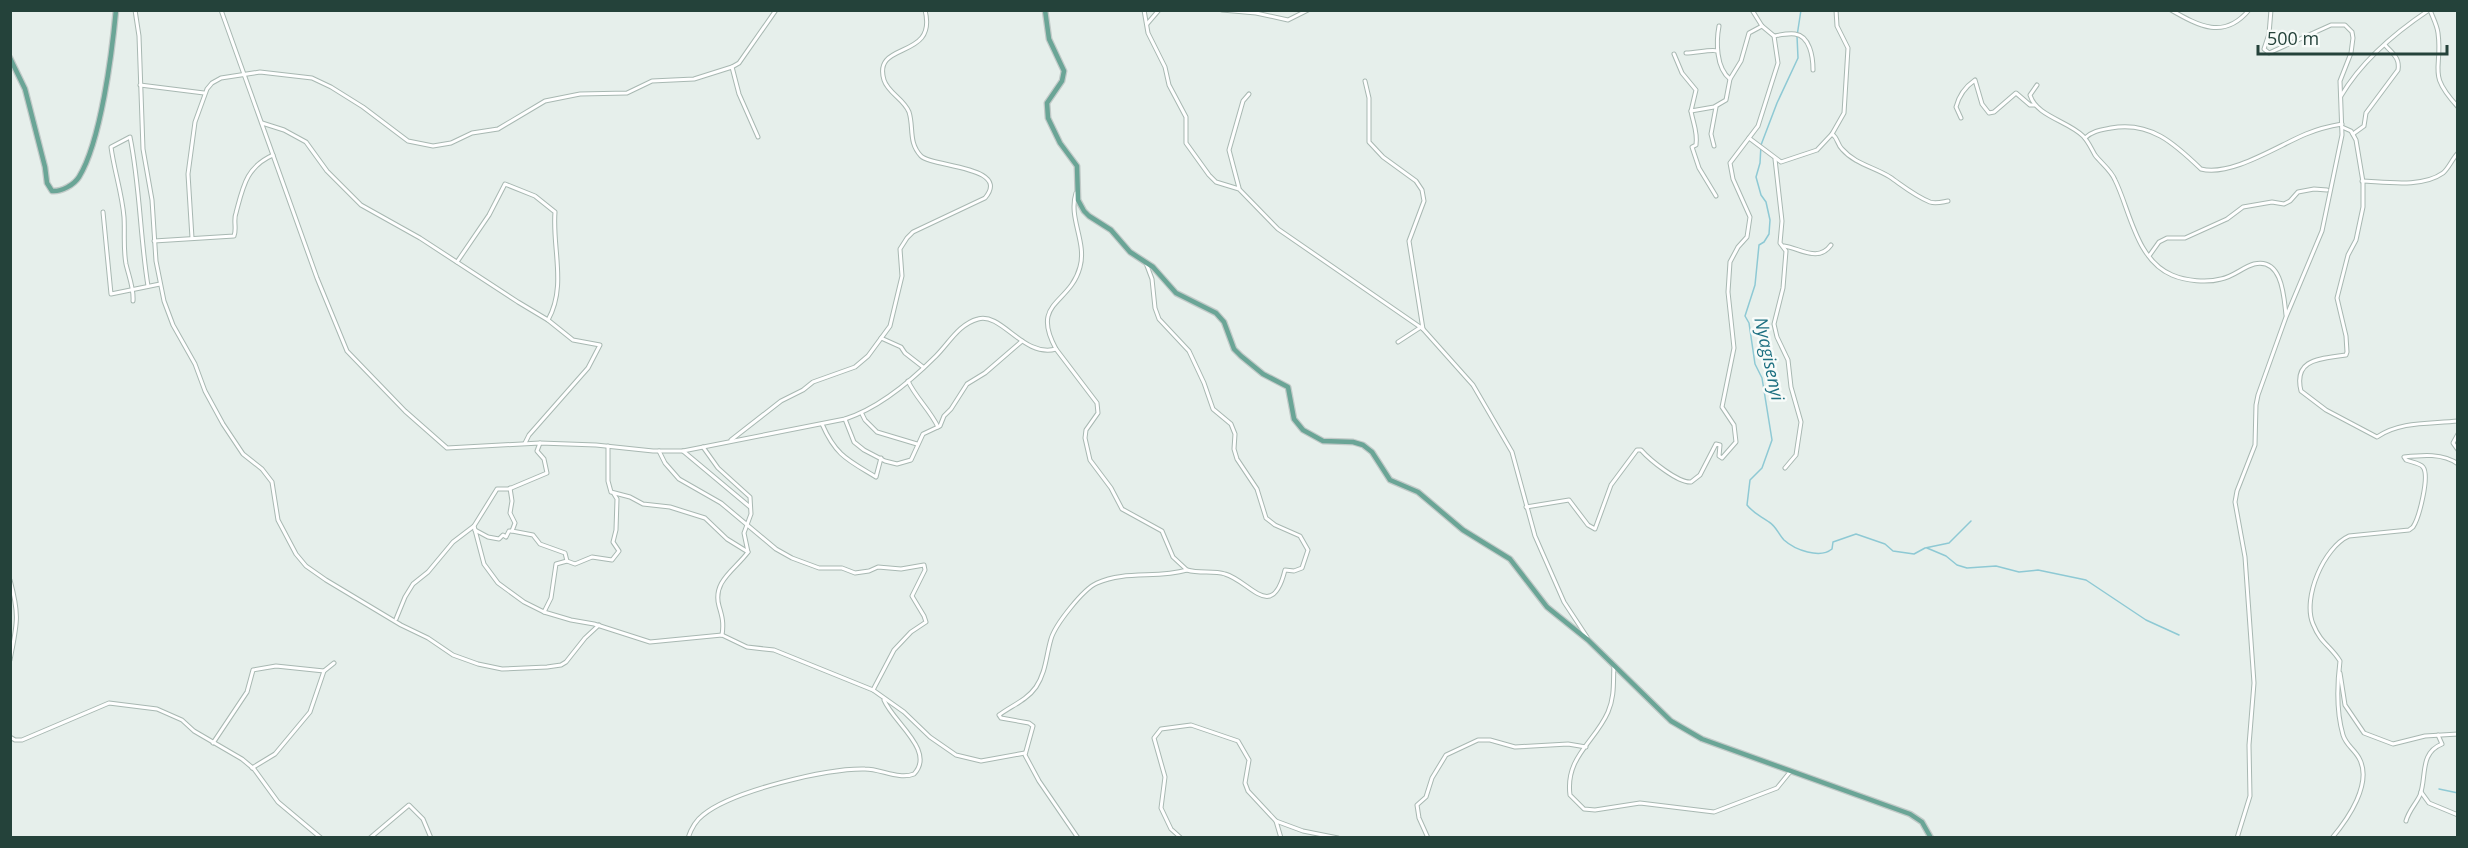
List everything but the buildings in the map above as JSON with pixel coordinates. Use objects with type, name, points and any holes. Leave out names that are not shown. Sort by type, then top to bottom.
[{"type":"main road","points":[[10,58],[25,89],[45,167],[46,183],[52,191],[60,191],[79,177],[95,133],[112,47],[116,10]]},
{"type":"main road","points":[[1045,10],[1049,39],[1064,72],[1062,81],[1047,103],[1048,118],[1060,142],[1077,166],[1080,203],[1089,216],[1111,230],[1130,252],[1159,273],[1176,293],[1216,313],[1224,322],[1234,350],[1263,374],[1288,387],[1294,418],[1303,430],[1323,441],[1353,441],[1363,445],[1372,452],[1390,480],[1418,492],[1463,530],[1510,559],[1547,607],[1588,640],[1679,727],[1702,739],[1911,814],[1922,822],[1931,837]]},
{"type":"street","points":[[135,10],[143,148],[152,200],[154,241],[160,284],[170,319],[195,364],[205,391],[243,454],[262,469],[272,482],[278,520],[296,554],[306,566],[326,580],[461,659],[502,669],[547,667],[566,662],[599,625]]},
{"type":"street","points":[[221,10],[335,325],[353,360],[447,448],[540,443],[659,451],[683,450],[845,419],[862,414],[907,380],[936,357],[958,331],[975,320],[988,318],[994,320],[1022,341],[1047,351],[1056,349]]},
{"type":"street","points":[[192,238],[189,168],[195,122],[204,93],[215,81],[244,74],[270,73],[316,80],[363,106],[408,141],[433,146],[451,143],[478,131],[498,129],[545,101],[580,94],[627,93],[652,81],[694,79],[732,68],[739,63],[776,10]]},
{"type":"street","points":[[731,440],[781,401],[813,382],[855,367],[868,356],[890,326],[902,276],[900,249],[907,238],[913,232],[985,198],[990,191],[989,184],[978,172],[968,168],[938,164],[921,156],[911,139],[909,113],[884,80],[883,66],[890,57],[925,36],[928,24],[925,10]]},
{"type":"street","points":[[1144,10],[1152,44],[1166,67],[1169,85],[1186,117],[1186,142],[1190,152],[1216,182],[1239,189],[1278,229],[1422,328],[1473,385],[1515,459],[1535,536],[1561,596],[1588,640]]},
{"type":"street","points":[[1147,24],[1159,10]]},
{"type":"street","points":[[1222,10],[1248,11],[1288,20],[1308,10]]},
{"type":"street","points":[[1526,507],[1567,499],[1588,525],[1595,529],[1611,485],[1636,450],[1641,450],[1650,460],[1681,481],[1691,482],[1700,475],[1716,444],[1720,445],[1719,456],[1722,458],[1735,444],[1737,437],[1734,425],[1722,407],[1734,348],[1728,292],[1729,274],[1732,258],[1747,237],[1750,217],[1729,168],[1732,158],[1758,126],[1776,71],[1777,49],[1774,36],[1762,26],[1752,10]]},
{"type":"street","points":[[1749,138],[1775,159],[1785,161],[1812,153],[1832,134],[1844,113],[1847,82],[1848,48],[1837,26],[1836,10]]},
{"type":"street","points":[[2171,10],[2195,24],[2212,28],[2236,24],[2249,10]]},
{"type":"street","points":[[2237,837],[2250,796],[2249,745],[2254,683],[2244,556],[2236,517],[2236,496],[2255,445],[2258,395],[2286,317],[2322,231],[2340,151],[2341,79],[2351,53],[2353,38],[2349,28],[2341,24],[2331,25],[2269,53],[2264,49],[2269,34],[2271,10]]},
{"type":"street","points":[[2341,97],[2353,78],[2385,45],[2423,13],[2430,10],[2438,32],[2437,78],[2457,107]]},
{"type":"street","points":[[1719,26],[1718,52],[1724,72],[1730,79]]},
{"type":"street","points":[[1691,111],[1716,107],[1726,100],[1730,79],[1741,61],[1749,33],[1762,26]]},
{"type":"street","points":[[1774,36],[1796,34],[1802,36],[1813,58],[1813,70]]},
{"type":"street","points":[[2353,134],[2364,126],[2366,113],[2398,70],[2397,57],[2385,45]]},
{"type":"street","points":[[1686,53],[1704,53],[1712,50],[1718,52]]},
{"type":"street","points":[[1674,54],[1682,73],[1696,90],[1691,111],[1697,140],[1696,145],[1692,147],[1699,168],[1716,196]]},
{"type":"street","points":[[732,68],[739,94],[758,137]]},
{"type":"street","points":[[1960,118],[1956,107],[1958,101],[1961,94],[1975,80],[1982,104],[1989,113],[1994,112],[2016,93],[2030,105],[2035,105],[2085,138],[2114,177],[2128,220],[2150,256],[2165,272],[2172,276],[2209,281],[2229,277],[2254,264],[2268,267],[2279,277],[2282,284],[2286,317]]},
{"type":"street","points":[[1365,81],[1369,98],[1369,142],[1383,157],[1416,181],[1422,190],[1424,201],[1409,241],[1422,328]]},
{"type":"street","points":[[140,85],[204,93]]},
{"type":"street","points":[[2035,105],[2031,95],[2037,85]]},
{"type":"street","points":[[1239,189],[1229,150],[1243,101],[1249,94]]},
{"type":"street","points":[[1714,146],[1711,134],[1716,107]]},
{"type":"street","points":[[262,123],[284,129],[306,142],[327,171],[361,205],[396,223],[548,320],[573,340],[600,345],[588,368],[529,435],[525,443]]},
{"type":"street","points":[[2342,125],[2353,134],[2357,143],[2363,207],[2356,240],[2348,255],[2337,298],[2346,336],[2347,352],[2346,355],[2313,362],[2302,367],[2299,372],[2301,391],[2326,410],[2377,437],[2406,425],[2457,421]]},
{"type":"street","points":[[2085,138],[2096,131],[2121,126],[2147,130],[2165,137],[2201,169],[2206,170],[2237,165],[2306,134],[2342,125]]},
{"type":"street","points":[[1832,134],[1837,137],[1842,149],[1863,165],[1884,174],[1911,193],[1930,202],[1948,201]]},
{"type":"street","points":[[132,301],[134,291],[126,264],[124,219],[118,174],[111,147],[130,137],[148,286]]},
{"type":"street","points":[[2362,181],[2416,183],[2442,173],[2457,153]]},
{"type":"street","points":[[154,241],[173,242],[192,238],[234,236],[235,214],[242,186],[258,162],[273,155]]},
{"type":"street","points":[[1775,159],[1782,221],[1780,243],[1802,253],[1819,254],[1831,245]]},
{"type":"street","points":[[457,262],[489,215],[505,184],[538,198],[555,212],[559,287],[548,320]]},
{"type":"street","points":[[1078,188],[1074,212],[1082,260],[1071,286],[1049,310],[1048,329],[1056,349],[1097,403],[1098,413],[1086,430],[1086,450],[1122,509],[1162,531],[1173,557],[1187,570],[1200,573],[1224,573],[1258,595],[1270,595],[1280,585],[1285,570],[1293,571],[1302,568],[1308,550],[1300,536],[1275,525],[1266,518],[1257,489],[1237,459],[1234,449],[1235,434],[1231,424],[1213,409],[1192,356],[1157,315],[1152,279],[1146,263]]},
{"type":"street","points":[[2150,256],[2159,242],[2167,238],[2185,238],[2227,219],[2243,207],[2272,202],[2284,204],[2298,192],[2314,189],[2327,190]]},
{"type":"street","points":[[103,212],[111,294],[160,284]]},
{"type":"street","points":[[1784,246],[1786,251],[1783,288],[1774,324],[1777,337],[1788,360],[1791,387],[1799,410],[1801,429],[1796,455],[1785,468]]},
{"type":"street","points":[[1398,342],[1422,328]]},
{"type":"street","points":[[881,339],[901,347],[923,367]]},
{"type":"street","points":[[845,419],[856,445],[897,464],[911,460],[917,450],[916,444],[923,434],[938,427],[967,384],[985,373],[1022,341]]},
{"type":"street","points":[[907,380],[916,397],[931,414],[938,427]]},
{"type":"street","points":[[862,414],[877,432],[916,444]]},
{"type":"street","points":[[822,424],[830,443],[837,451],[876,477],[881,458]]},
{"type":"street","points":[[2457,434],[2453,443],[2457,450]]},
{"type":"street","points":[[396,620],[413,584],[428,572],[453,542],[474,528],[496,489],[510,488],[547,473],[544,459],[537,451],[540,443]]},
{"type":"street","points":[[544,612],[556,580],[556,564],[567,561],[575,564],[592,557],[612,560],[618,554],[613,542],[616,530],[617,499],[610,490],[608,481],[608,446]]},
{"type":"street","points":[[703,447],[717,468],[748,494],[750,507],[748,525],[744,533],[747,552]]},
{"type":"street","points":[[683,450],[750,507]]},
{"type":"street","points":[[659,451],[665,463],[680,479],[716,500],[780,552],[819,568],[842,568],[859,573],[878,567],[901,569],[924,565],[925,570],[912,598],[926,622],[911,632],[894,650],[873,690]]},
{"type":"street","points":[[2332,837],[2344,822],[2363,785],[2360,759],[2348,744],[2341,727],[2340,660],[2322,643],[2308,608],[2316,581],[2330,551],[2342,539],[2349,536],[2409,530],[2413,527],[2425,483],[2424,470],[2404,457],[2439,456],[2450,458],[2457,464]]},
{"type":"street","points":[[474,528],[488,537],[499,539],[503,535],[506,537],[509,531],[512,531],[515,523],[510,512],[512,501],[510,488]]},
{"type":"street","points":[[614,494],[630,497],[643,504],[670,507],[705,518],[727,539],[747,552]]},
{"type":"street","points":[[474,528],[484,564],[498,583],[524,602],[544,612],[599,625],[650,642],[722,635],[747,647],[774,650],[873,690],[904,712],[940,745],[956,755],[981,761],[1025,753]]},
{"type":"street","points":[[512,531],[533,535],[540,544],[565,553],[567,561]]},
{"type":"street","points":[[722,635],[723,622],[718,604],[719,589],[729,570],[747,552]]},
{"type":"street","points":[[1078,837],[1039,781],[1025,753],[1033,726],[1029,723],[1001,718],[999,715],[1021,701],[1037,686],[1046,667],[1054,629],[1093,585],[1127,574],[1178,573],[1187,570]]},
{"type":"street","points":[[10,580],[18,620],[10,660]]},
{"type":"street","points":[[252,768],[275,754],[309,713],[324,671],[334,663]]},
{"type":"street","points":[[1614,665],[1613,694],[1609,711],[1574,764],[1570,792],[1572,798],[1586,810],[1640,803],[1714,812],[1777,788],[1790,772]]},
{"type":"street","points":[[213,743],[244,698],[253,670],[276,666],[324,671]]},
{"type":"street","points":[[2339,668],[2345,705],[2364,733],[2393,744],[2438,735],[2457,734]]},
{"type":"street","points":[[688,837],[697,820],[710,810],[779,783],[809,776],[864,769],[906,777],[914,774],[921,762],[918,748],[891,712],[884,698]]},
{"type":"street","points":[[10,737],[22,740],[103,705],[116,703],[157,709],[182,720],[194,731],[236,755],[252,768],[278,802],[321,837]]},
{"type":"street","points":[[1180,837],[1171,829],[1161,808],[1165,777],[1154,738],[1164,728],[1191,725],[1238,741],[1248,758],[1245,783],[1248,790],[1276,821],[1281,837]]},
{"type":"street","points":[[2406,820],[2423,788],[2424,765],[2433,749],[2442,743],[2438,735]]},
{"type":"street","points":[[1428,837],[1419,818],[1417,805],[1426,796],[1436,771],[1450,752],[1478,740],[1515,747],[1569,744],[1586,747]]},
{"type":"street","points":[[2421,792],[2429,803],[2457,815]]},
{"type":"street","points":[[370,837],[409,805],[423,819],[431,837]]},
{"type":"street","points":[[1276,821],[1303,831],[1338,837]]},
{"type":"waterway","name":"Nyagisenyi","points":[[1801,10],[1797,36],[1798,58],[1761,145],[1756,177],[1761,195],[1766,202],[1770,220],[1769,234],[1759,245],[1755,285],[1745,316],[1749,323],[1755,364],[1762,378],[1772,440],[1762,468],[1750,480],[1747,505],[1776,528],[1789,544],[1814,553],[1827,552],[1832,549],[1833,542],[1856,534],[1885,544],[1893,551],[1914,554],[1925,548],[1949,543],[1971,521]]},
{"type":"waterway","points":[[1927,548],[1967,568],[1996,566],[2019,572],[2038,570],[2086,580],[2146,620],[2179,635]]},
{"type":"waterway","points":[[2439,789],[2458,793]]}]
